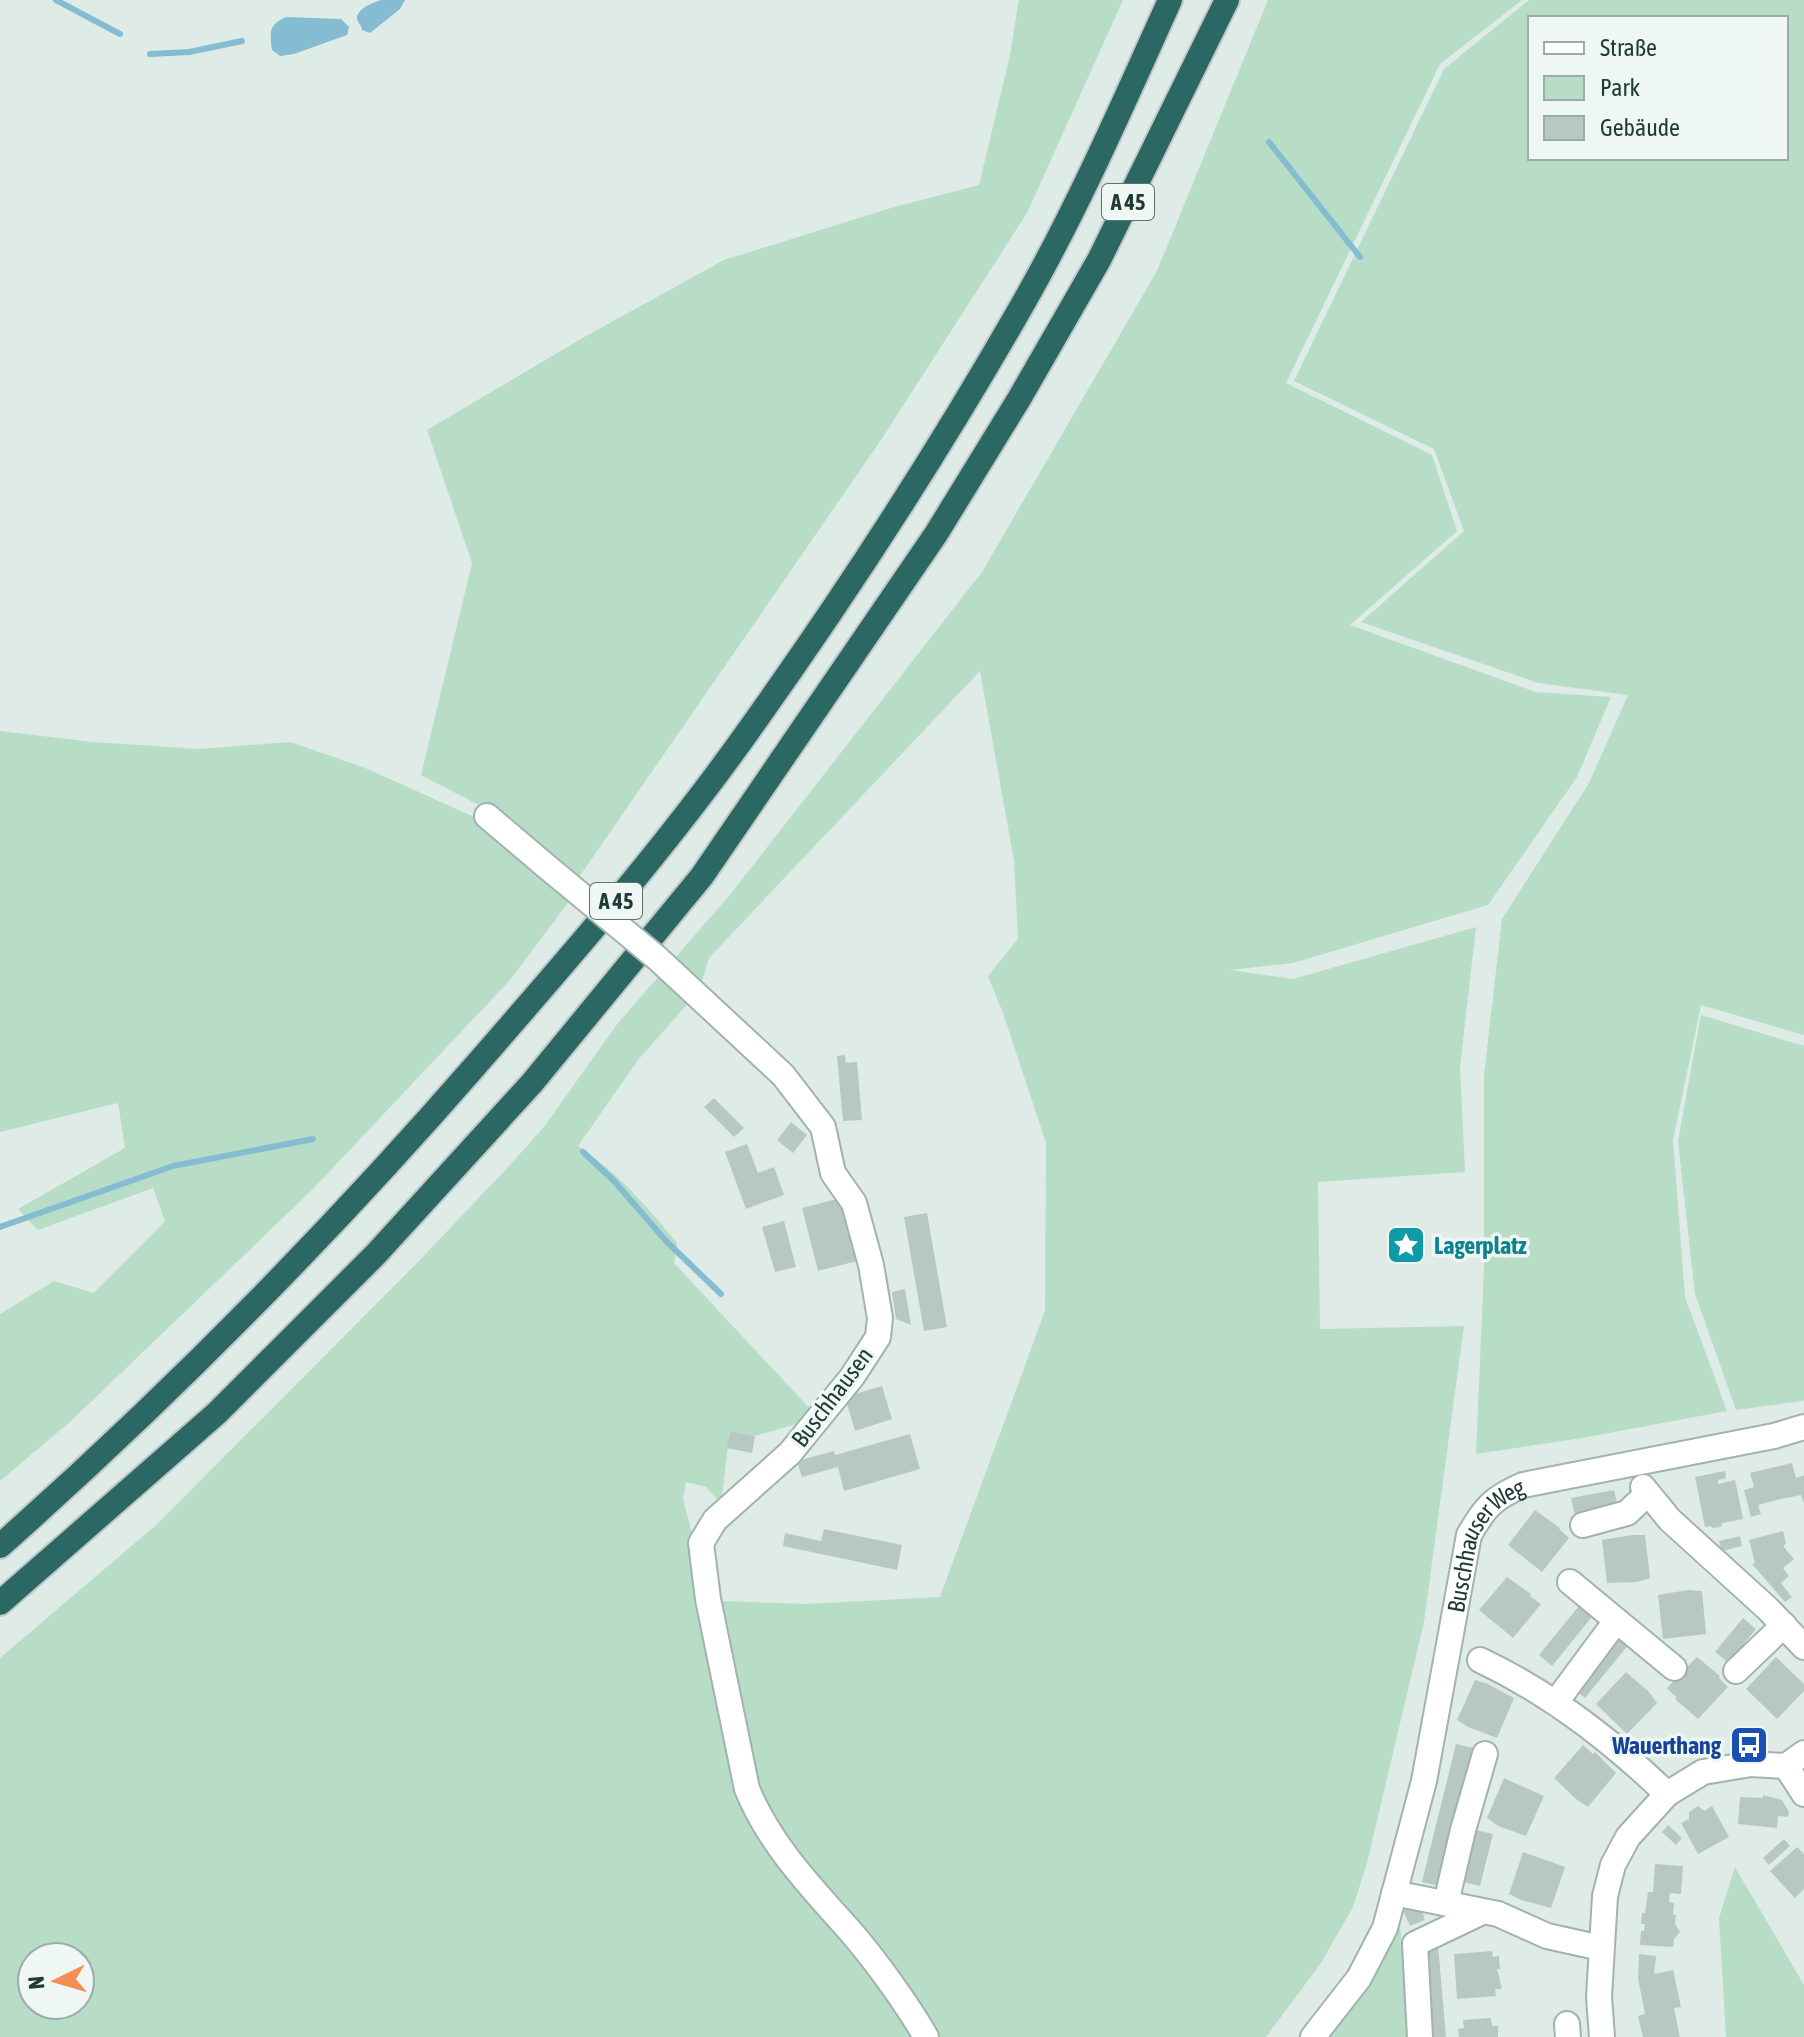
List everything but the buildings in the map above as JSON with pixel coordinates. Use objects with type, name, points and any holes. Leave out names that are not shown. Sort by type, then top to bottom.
[{"type":"highway","name":"A 45","points":[[0,1546],[186,1375],[383,1171],[592,932],[747,733],[899,511],[1022,306],[1100,153],[1170,0]]},
{"type":"highway","name":"A 45","points":[[0,1603],[217,1413],[376,1254],[532,1083],[702,876],[936,534],[1019,399],[1099,260],[1227,0]]},
{"type":"street","name":"Buschhausen","points":[[487,816],[657,958],[783,1075],[823,1127],[833,1173],[854,1203],[871,1265],[880,1318],[878,1337],[852,1377],[790,1453],[715,1520],[701,1543],[708,1599],[747,1789],[759,1817],[782,1852],[854,1935],[926,2037]]},
{"type":"street","name":"Buschhauser Weg","points":[[1313,2037],[1359,1978],[1385,1928],[1424,1781],[1469,1535],[1483,1510],[1499,1496],[1523,1485],[1774,1436],[1804,1427]]},
{"type":"street","points":[[1583,1525],[1627,1513],[1645,1490],[1670,1520],[1804,1647]]},
{"type":"street","points":[[1570,1582],[1674,1668]]},
{"type":"street","points":[[1556,1702],[1616,1621]]},
{"type":"street","points":[[1736,1671],[1784,1625]]},
{"type":"street","name":"Buschhauser Weg","points":[[1480,1660],[1526,1682],[1556,1702],[1612,1745],[1667,1794]]},
{"type":"street","points":[[1446,1903],[1485,1754]]},
{"type":"street","points":[[1602,2037],[1599,1997],[1605,1896],[1613,1865],[1628,1837],[1667,1794],[1703,1772],[1795,1759],[1804,1794]]},
{"type":"street","points":[[1394,1893],[1480,1913],[1498,1914],[1547,1936],[1601,1948]]},
{"type":"street","points":[[1420,2037],[1415,1944],[1480,1913]]},
{"type":"green space","points":[[1019,0],[1123,0],[1027,213],[879,443],[577,880],[490,811],[421,775],[472,563],[427,430],[586,336],[724,260],[891,208],[979,185],[1010,55]]},
{"type":"green space","points":[[1268,0],[1522,0],[1440,64],[1286,383],[1432,455],[1457,531],[1350,625],[1536,692],[1611,697],[1577,777],[1488,905],[1293,963],[1230,970],[1293,979],[1476,927],[1460,1068],[1465,1172],[1318,1182],[1320,1329],[1464,1326],[1424,1622],[1367,1863],[1353,1907],[1321,1963],[1266,2037],[935,2037],[789,1849],[755,1783],[720,1601],[806,1604],[940,1597],[1045,1311],[1046,1143],[988,976],[1018,939],[1014,861],[980,671],[709,958],[699,991],[638,1060],[578,1146],[619,1178],[654,1216],[677,1243],[674,1263],[813,1412],[806,1421],[755,1436],[730,1431],[721,1504],[706,1487],[686,1482],[683,1499],[694,1541],[740,1788],[916,2037],[0,2037],[0,1658],[155,1526],[419,1261],[509,1166],[544,1127],[618,1023],[729,896],[982,572],[1157,271]]},
{"type":"green space","points":[[1529,0],[1804,0],[1804,1035],[1701,1005],[1673,1140],[1685,1297],[1727,1411],[1476,1454],[1484,1267],[1484,1075],[1502,919],[1589,783],[1628,695],[1538,683],[1361,622],[1464,531],[1434,449],[1294,381],[1444,69]]},
{"type":"green space","points":[[0,731],[93,742],[199,749],[290,742],[363,767],[481,820],[574,895],[510,980],[312,1190],[71,1421],[0,1481],[0,1314],[54,1281],[94,1293],[165,1221],[153,1188],[38,1230],[18,1209],[125,1148],[118,1103],[0,1132]]},
{"type":"green space","points":[[1701,1015],[1804,1046],[1802,1401],[1736,1410],[1695,1294],[1678,1141]]},
{"type":"green space","points":[[1735,1867],[1804,1985],[1804,2037],[1726,2037],[1719,1918]]},
{"type":"green space","points":[[1399,1912],[1409,2037],[1324,2037]]},
{"type":"water","points":[[381,0],[405,0],[400,9],[370,33],[362,30],[357,15],[366,6]]},
{"type":"water","points":[[286,17],[341,19],[349,27],[347,35],[280,56],[272,50],[271,34],[273,26]]},
{"type":"waterway","points":[[56,0],[120,34]]},
{"type":"waterway","points":[[150,54],[189,52],[242,41]]},
{"type":"waterway","points":[[1269,142],[1360,257]]},
{"type":"waterway","points":[[0,1227],[173,1166],[313,1139]]},
{"type":"waterway","points":[[583,1152],[614,1181],[667,1242],[721,1294]]},
{"type":"place","name":"Lagerplatz","points":[[1406,1245]]},
{"type":"place","name":"Wauerthang","points":[[1749,1745]]}]
